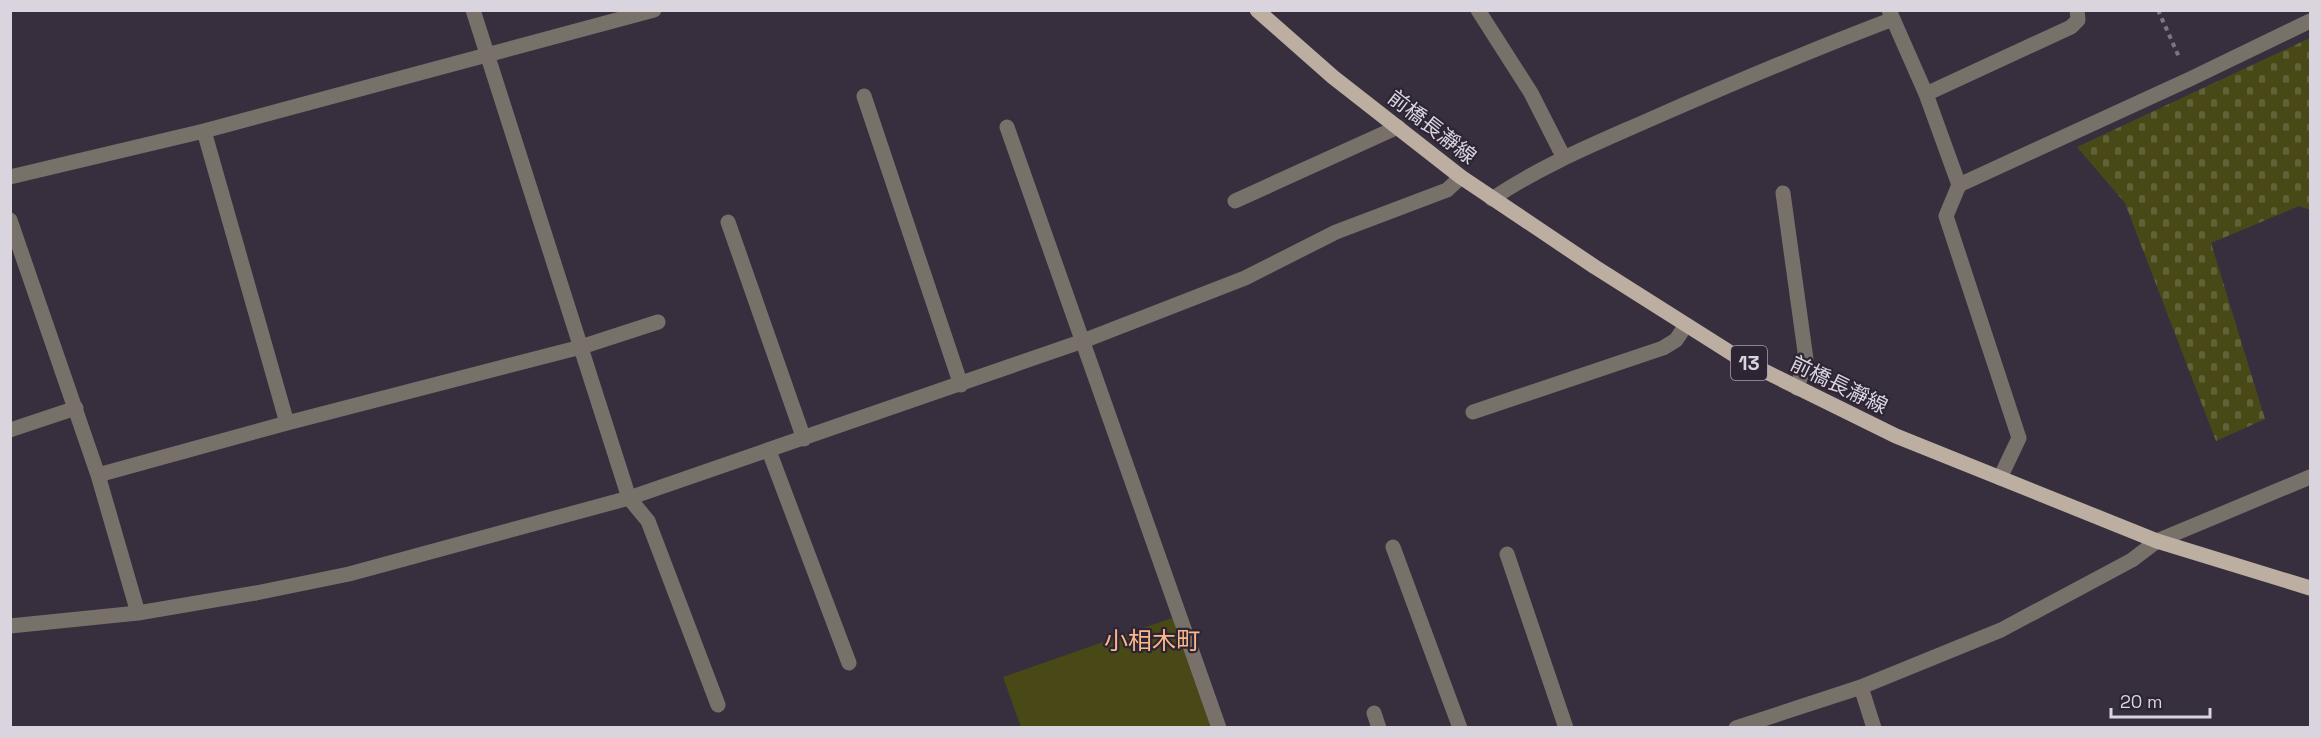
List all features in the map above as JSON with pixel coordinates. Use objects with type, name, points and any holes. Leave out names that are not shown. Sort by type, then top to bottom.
[{"type":"main road","name":"前橋長瀞線","points":[[1257,10],[1333,76],[1461,177],[1742,360],[1896,436],[2157,542],[2310,588]]},
{"type":"street","points":[[472,10],[629,498],[648,521],[718,705]]},
{"type":"street","points":[[10,177],[204,131],[488,57],[654,10]]},
{"type":"street","points":[[1478,10],[1531,93],[1564,158]]},
{"type":"street","points":[[1926,93],[2072,27],[2078,20],[2077,10]]},
{"type":"street","points":[[1492,199],[1523,178],[1564,158],[1891,15],[1926,93],[1959,185],[1946,216],[2019,438],[2000,478]]},
{"type":"street","points":[[1959,185],[2310,21]]},
{"type":"street","points":[[864,96],[962,385]]},
{"type":"street","points":[[1006,127],[1219,728]]},
{"type":"street","points":[[1235,201],[1398,128]]},
{"type":"street","points":[[204,131],[287,423]]},
{"type":"street","points":[[10,626],[138,613],[349,574],[629,498],[962,385],[1083,341],[1245,278],[1336,232],[1447,190],[1461,177]]},
{"type":"street","points":[[1783,194],[1806,359],[1797,388]]},
{"type":"street","points":[[10,220],[98,475],[138,613]]},
{"type":"street","points":[[728,222],[804,439]]},
{"type":"street","points":[[98,475],[287,423],[581,347],[658,322]]},
{"type":"street","points":[[1473,412],[1663,348],[1676,340],[1686,325]]},
{"type":"street","points":[[10,430],[76,408]]},
{"type":"street","points":[[769,451],[849,663]]},
{"type":"street","points":[[1736,728],[1861,687],[2001,630],[2132,560],[2157,542],[2310,477]]},
{"type":"street","points":[[1393,547],[1460,728]]},
{"type":"street","points":[[1507,554],[1566,728]]},
{"type":"street","points":[[1861,687],[1874,728]]},
{"type":"path","points":[[2158,10],[2190,79]]},
{"type":"green space","points":[[2310,38],[2310,210],[2299,206],[2211,243],[2265,419],[2216,441],[2125,203],[2077,147]]},
{"type":"green space","points":[[1172,618],[1211,727],[1021,727],[1003,677]]},
{"type":"district","name":"小相木町","points":[[1152,641]]}]
